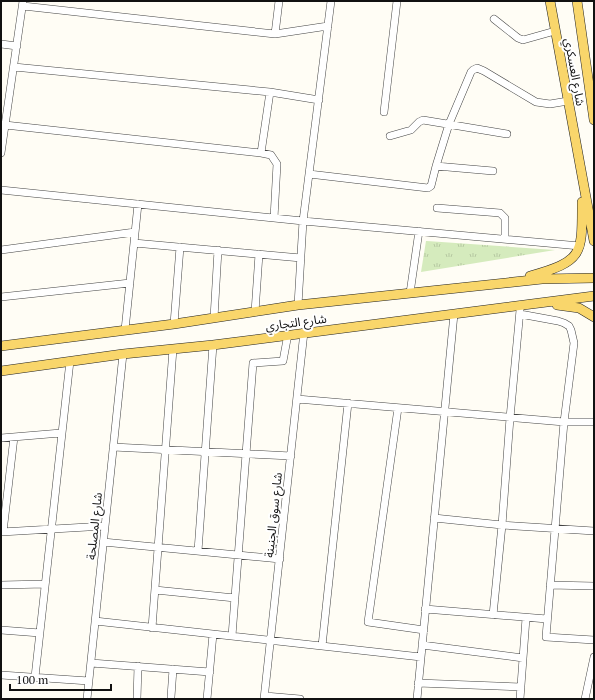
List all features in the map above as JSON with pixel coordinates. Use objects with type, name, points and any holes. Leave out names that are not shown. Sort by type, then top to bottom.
[{"type":"main road","name":"شارع العسكري","points":[[550,1],[594,241]]},
{"type":"main road","name":"شارع العسكري","points":[[576,1],[594,120]]},
{"type":"main road","points":[[506,283],[558,268],[572,258],[580,246],[582,230],[582,178]]},
{"type":"main road","name":"شارع التجاري","points":[[1,346],[174,324],[298,305],[542,279],[594,278]]},
{"type":"main road","name":"شارع التجاري","points":[[1,370],[454,314],[520,310],[540,303],[594,296]]},
{"type":"main road","points":[[540,303],[574,306],[586,311],[594,317]]},
{"type":"street","points":[[275,34],[279,1]]},
{"type":"street","points":[[298,305],[303,221],[331,1]]},
{"type":"street","points":[[384,112],[398,1]]},
{"type":"street","points":[[1,153],[5,125],[4,109],[14,67],[23,4],[275,34],[328,26]]},
{"type":"street","points":[[494,19],[518,38],[523,40],[555,31]]},
{"type":"street","points":[[1,44],[17,46]]},
{"type":"street","points":[[14,67],[270,92],[319,100]]},
{"type":"street","points":[[309,174],[428,188],[432,184],[449,124],[471,72],[477,68],[536,102],[550,104],[568,101]]},
{"type":"street","points":[[261,152],[270,92]]},
{"type":"street","points":[[390,136],[411,130],[423,120],[506,134]]},
{"type":"street","points":[[5,125],[261,152],[271,155],[277,164],[274,218]]},
{"type":"street","points":[[436,166],[494,171]]},
{"type":"street","points":[[1,190],[303,221],[580,246]]},
{"type":"street","points":[[125,330],[138,204]]},
{"type":"street","points":[[437,208],[500,213],[505,218],[505,239]]},
{"type":"street","points":[[410,293],[419,231]]},
{"type":"street","points":[[1,250],[135,232]]},
{"type":"street","points":[[134,243],[301,258]]},
{"type":"street","points":[[174,324],[180,247]]},
{"type":"street","points":[[214,318],[218,250]]},
{"type":"street","points":[[255,312],[259,254]]},
{"type":"street","points":[[1,297],[130,283]]},
{"type":"street","points":[[492,615],[502,525],[520,310],[558,321],[569,326],[574,343],[564,422],[546,637],[594,640]]},
{"type":"street","points":[[417,699],[454,314]]},
{"type":"street","name":"شارع سوق الجنينة","points":[[265,698],[304,332]]},
{"type":"street","points":[[232,636],[253,363],[283,361],[288,334]]},
{"type":"street","points":[[198,551],[213,345]]},
{"type":"street","points":[[152,628],[174,349]]},
{"type":"street","name":"شارع المصلحة","points":[[87,699],[123,354]]},
{"type":"street","points":[[35,677],[70,361]]},
{"type":"street","points":[[297,399],[510,418],[564,422],[594,422]]},
{"type":"street","points":[[322,646],[348,403]]},
{"type":"street","points":[[398,408],[368,622],[424,630]]},
{"type":"street","points":[[1,438],[62,433]]},
{"type":"street","points":[[14,438],[2,532],[105,526]]},
{"type":"street","points":[[113,447],[291,456]]},
{"type":"street","points":[[434,518],[594,532]]},
{"type":"street","points":[[103,542],[280,559]]},
{"type":"street","points":[[1,585],[45,584]]},
{"type":"street","points":[[550,584],[594,586]]},
{"type":"street","points":[[155,590],[235,598]]},
{"type":"street","points":[[425,609],[547,619]]},
{"type":"street","points":[[520,699],[526,618]]},
{"type":"street","points":[[95,621],[421,657]]},
{"type":"street","points":[[1,630],[40,633]]},
{"type":"street","points":[[207,699],[212,634]]},
{"type":"street","points":[[422,645],[523,658]]},
{"type":"street","points":[[585,699],[594,657]]},
{"type":"street","points":[[91,663],[210,672]]},
{"type":"street","points":[[138,666],[138,699]]},
{"type":"street","points":[[171,697],[173,669]]},
{"type":"street","points":[[1,675],[89,681]]},
{"type":"street","points":[[418,683],[521,687]]},
{"type":"street","points":[[265,698],[300,699]]},
{"type":"green space","points":[[427,241],[555,250],[421,272]]}]
